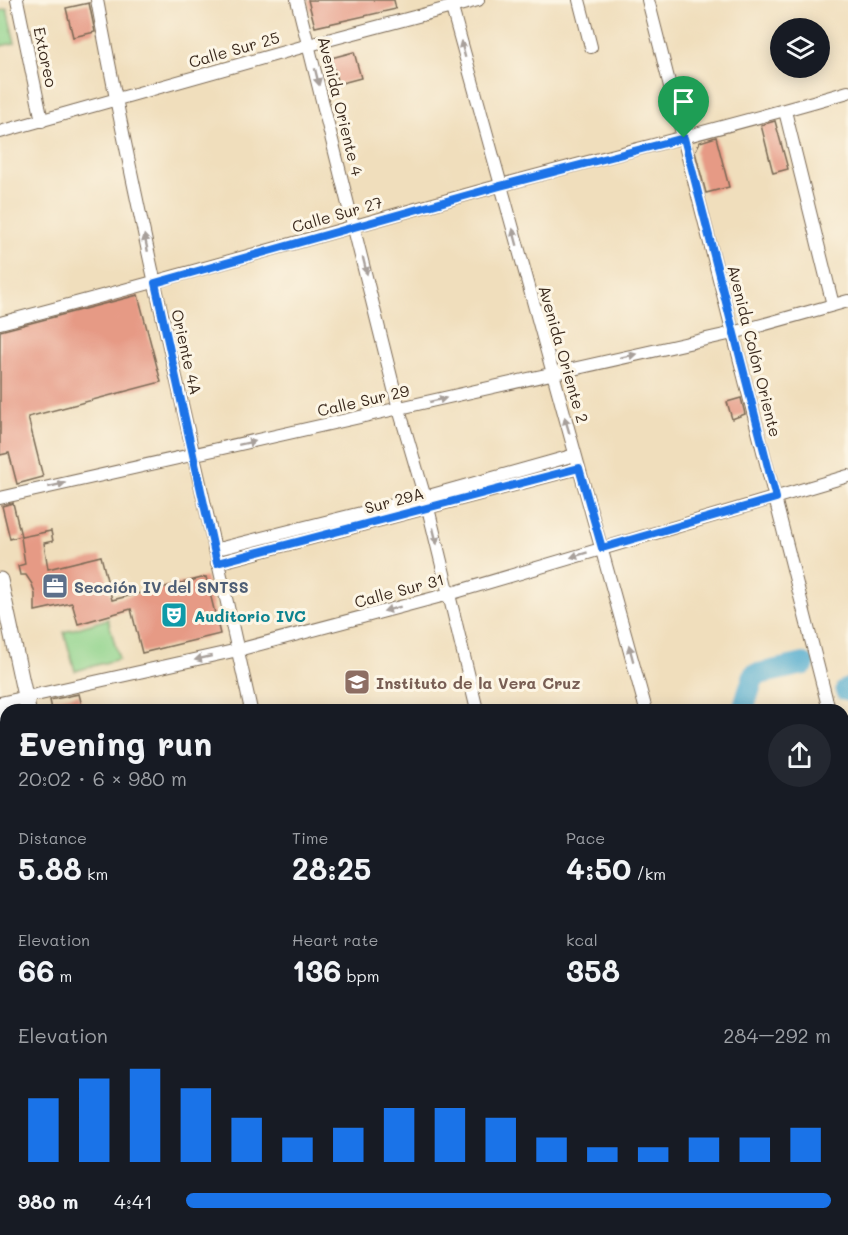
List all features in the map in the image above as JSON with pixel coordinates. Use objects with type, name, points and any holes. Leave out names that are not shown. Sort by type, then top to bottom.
[{"type":"main road","points":[[0,580],[27,704]]},
{"type":"street","name":"Extoreo","points":[[17,0],[42,121]]},
{"type":"street","name":"Oriente 4A","points":[[97,0],[155,283],[250,704]]},
{"type":"street","name":"Avenida Oriente 4","points":[[297,0],[399,409],[427,502],[476,704]]},
{"type":"street","name":"Calle Sur 25","points":[[0,132],[478,0]]},
{"type":"street","points":[[579,0],[591,47]]},
{"type":"street","name":"Avenida Colón Oriente","points":[[648,0],[828,704]]},
{"type":"street","name":"Avenida Oriente 2","points":[[452,8],[644,704]]},
{"type":"street","name":"Calle Sur 27","points":[[0,323],[155,283],[500,186],[785,111],[848,92]]},
{"type":"street","points":[[785,111],[833,305]]},
{"type":"street","name":"Calle Sur 29","points":[[0,498],[733,333],[848,301]]},
{"type":"street","name":"Sur 29A","points":[[217,563],[427,502],[575,455]]},
{"type":"street","name":"Sur 29A","points":[[214,550],[579,468]]},
{"type":"street","name":"Calle Sur 31","points":[[27,704],[449,594],[848,476]]},
{"type":"green space","points":[[7,9],[15,43],[0,46],[0,11]]},
{"type":"green space","points":[[108,619],[119,659],[75,671],[64,632]]},
{"type":"building","points":[[308,0],[394,0],[396,9],[315,27]]},
{"type":"building","points":[[89,3],[95,32],[73,37],[66,8]]},
{"type":"building","points":[[354,52],[361,78],[338,84],[331,58]]},
{"type":"building","points":[[775,121],[788,169],[773,173],[761,125]]},
{"type":"building","points":[[716,137],[729,187],[706,193],[695,152],[700,142]]},
{"type":"building","points":[[138,295],[161,382],[28,417],[43,477],[17,484],[9,453],[0,455],[0,331]]},
{"type":"building","points":[[741,398],[745,414],[732,419],[727,402]]},
{"type":"building","points":[[13,503],[21,536],[10,539],[2,506]]},
{"type":"building","points":[[51,531],[53,541],[44,543],[48,569],[101,556],[112,600],[206,577],[220,634],[142,653],[131,609],[78,624],[72,603],[35,611],[35,594],[32,584],[26,575],[20,575],[18,566],[25,564],[21,537]]},
{"type":"building","points":[[79,694],[82,704],[51,704],[50,700]]},
{"type":"waterway","points":[[745,704],[754,675],[804,664]]},
{"type":"place","name":"Sección IV del SNTSS","points":[[55,586]]},
{"type":"place","name":"Auditorio IVC","points":[[174,615]]},
{"type":"place","name":"Instituto de la Vera Cruz","points":[[357,682]]},
{"type":"route","points":[[684,138],[776,498],[602,548],[579,468],[217,563],[155,283],[500,186],[684,138]]}]
